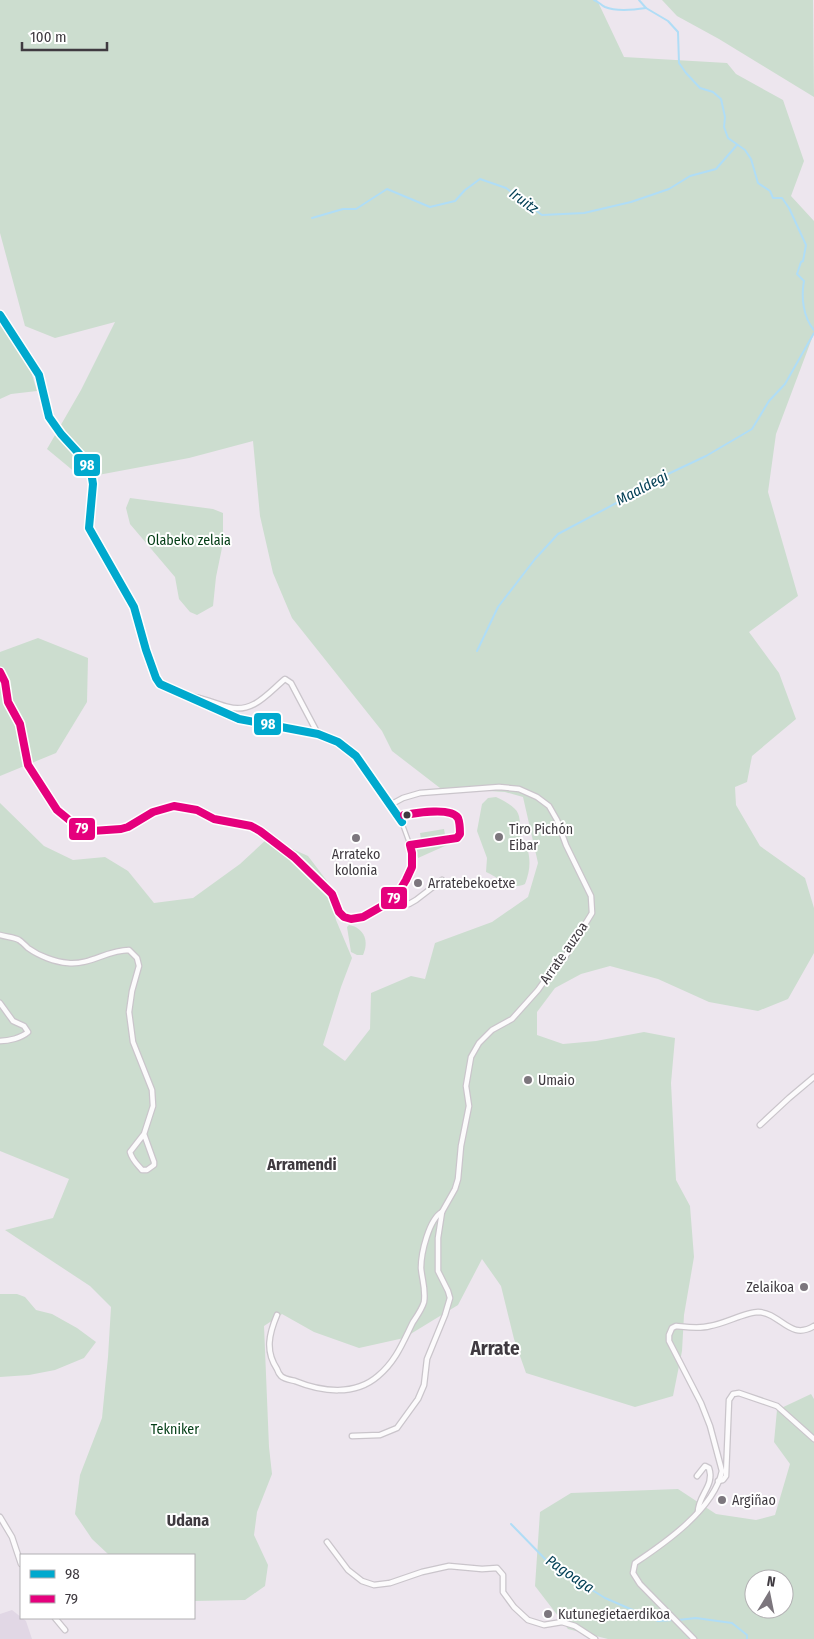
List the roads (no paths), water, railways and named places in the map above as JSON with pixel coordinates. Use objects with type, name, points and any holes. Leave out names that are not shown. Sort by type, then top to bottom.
[{"type":"street","points":[[0,315],[39,375],[49,417],[83,458],[91,472],[93,484],[89,528],[134,607],[146,650],[160,684],[239,719],[318,734],[338,742],[356,756],[398,816],[410,845],[412,867],[402,889],[397,898],[363,917],[351,920],[338,912],[334,898],[328,889],[294,857],[260,831],[246,825],[214,819],[203,812],[188,808],[174,806],[160,809],[121,829],[92,831],[78,828],[57,810],[28,765],[20,724],[8,702],[5,682],[0,672]]},
{"type":"street","points":[[188,697],[200,698],[228,708],[245,709],[258,703],[285,678],[291,683],[318,734]]},
{"type":"street","name":"Arrate auzoa","points":[[277,1315],[271,1328],[268,1347],[273,1364],[281,1376],[312,1387],[336,1391],[356,1387],[377,1377],[393,1361],[424,1303],[425,1287],[421,1268],[424,1245],[431,1226],[442,1212],[455,1189],[458,1179],[461,1146],[469,1106],[466,1086],[471,1057],[479,1043],[492,1030],[512,1019],[538,990],[565,957],[592,913],[591,896],[566,845],[557,820],[549,806],[537,797],[519,789],[499,787],[420,793],[403,798],[390,805]]},
{"type":"street","points":[[398,816],[419,812],[441,812],[451,813],[457,817],[460,834],[456,838],[410,845]]},
{"type":"street","points":[[397,898],[401,904],[409,904],[442,880]]},
{"type":"street","points":[[0,935],[20,940],[30,949],[47,958],[66,963],[81,963],[118,950],[129,950],[137,958],[139,966],[132,991],[129,1012],[133,1042],[152,1090],[153,1106],[144,1134],[130,1152],[142,1170],[147,1170],[154,1165],[144,1134]]},
{"type":"street","points":[[0,1003],[13,1022],[24,1026],[28,1032],[8,1041],[0,1041]]},
{"type":"street","points":[[760,1125],[814,1077]]},
{"type":"street","name":"Arrate auzoa","points":[[352,1436],[380,1435],[397,1428],[418,1399],[422,1389],[427,1359],[450,1298],[438,1271],[437,1262],[442,1212]]},
{"type":"street","points":[[694,1639],[640,1584],[633,1570],[635,1563],[668,1541],[707,1503],[722,1471],[710,1426],[701,1403],[672,1348],[669,1335],[672,1328],[676,1326],[709,1327],[757,1312],[770,1314],[794,1330],[805,1332],[814,1326]]},
{"type":"street","points":[[718,1481],[723,1480],[726,1476],[728,1400],[733,1394],[739,1393],[777,1406],[814,1439]]},
{"type":"street","points":[[697,1476],[705,1466],[709,1468],[711,1475],[708,1487],[699,1503],[698,1512]]},
{"type":"street","points":[[0,1517],[12,1538],[20,1561]]},
{"type":"street","points":[[327,1542],[348,1570],[362,1581],[374,1584],[390,1584],[422,1572],[449,1566],[482,1569],[497,1568],[503,1575],[503,1592],[514,1607],[528,1620],[544,1625],[562,1622],[575,1626],[595,1639]]},
{"type":"street","points":[[56,1619],[65,1630]]},
{"type":"waterway","points":[[594,0],[605,7],[615,10],[646,8]]},
{"type":"waterway","points":[[639,0],[646,8],[668,21],[678,32],[679,63],[700,88],[713,92],[721,99],[725,117],[724,127],[728,138],[745,150],[751,159],[758,183],[770,191],[773,198],[782,198],[789,208],[806,245],[803,261],[797,274],[804,281],[805,313],[814,330]]},
{"type":"waterway","name":"Iruitz","points":[[312,218],[343,209],[356,209],[387,189],[430,207],[455,201],[465,190],[480,179],[506,188],[542,215],[584,213],[631,202],[669,189],[690,176],[716,169],[737,145]]},
{"type":"waterway","name":"Maaldegi","points":[[477,651],[498,607],[535,559],[558,534],[622,500],[649,483],[706,456],[752,429],[769,401],[785,384],[814,333]]},
{"type":"waterway","name":"Pagoaga","points":[[511,1524],[550,1564],[605,1598],[658,1621],[673,1620]]},
{"type":"waterway","name":"Pagoaga","points":[[678,1620],[696,1618],[732,1623],[747,1635],[747,1639]]},
{"type":"place","name":"Tiro Pichón Eibar","points":[[499,837]]},
{"type":"place","name":"Arrateko kolonia","points":[[356,838]]},
{"type":"place","name":"Arratebekoetxe","points":[[418,883]]},
{"type":"place","name":"Umaio","points":[[528,1080]]},
{"type":"place","name":"Zelaikoa","points":[[804,1287]]},
{"type":"place","name":"Argiñao","points":[[722,1500]]},
{"type":"place","name":"Kutunegietaerdikoa","points":[[548,1614]]},
{"type":"district","name":"Arramendi","points":[[302,1164]]},
{"type":"district","name":"Arrate","points":[[495,1348]]},
{"type":"district","name":"Udana","points":[[188,1520]]},
{"type":"park label","name":"Olabeko zelaia","points":[[189,540]]},
{"type":"park label","name":"Tekniker","points":[[175,1429]]}]
